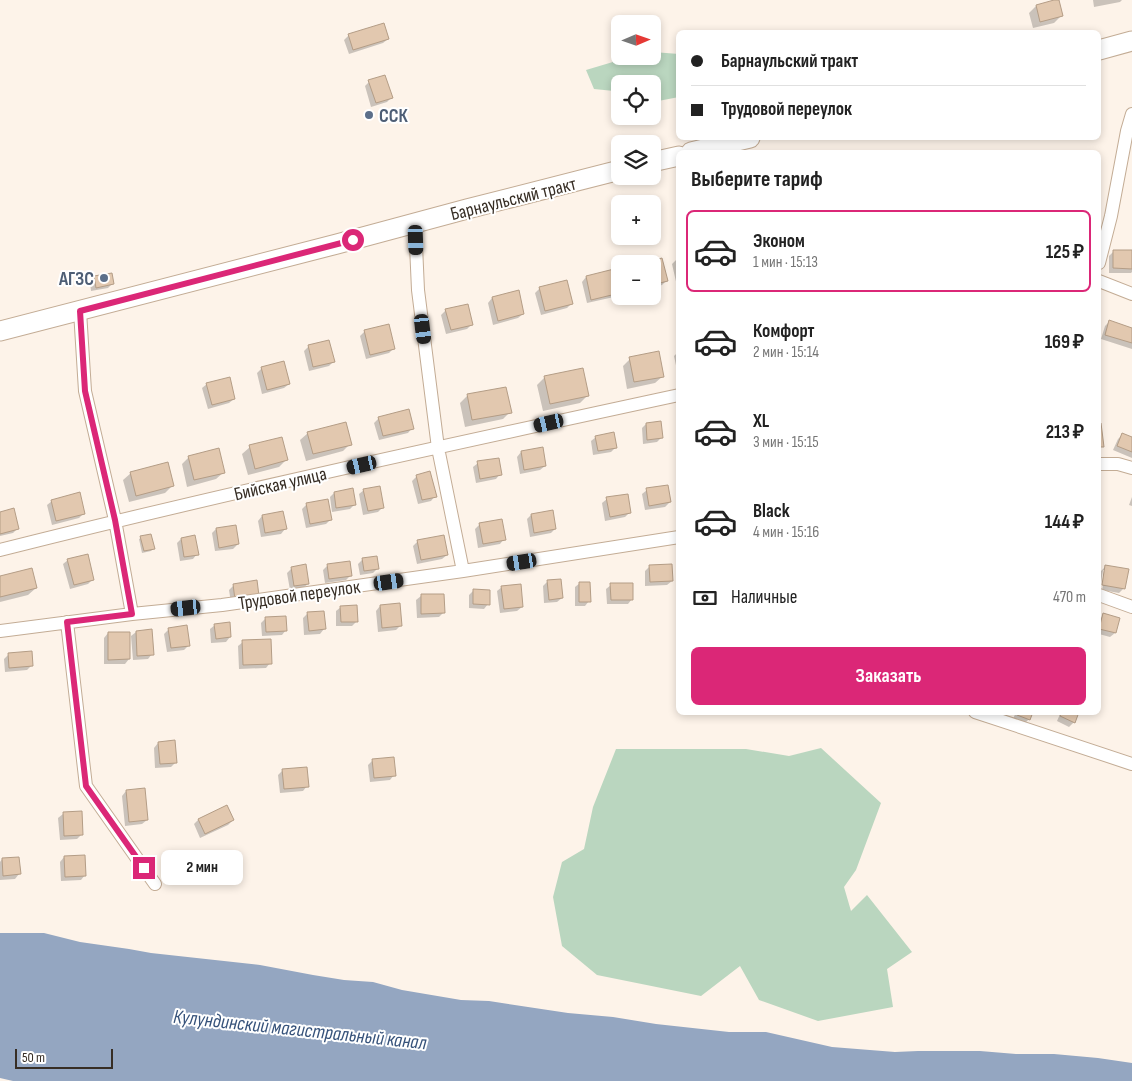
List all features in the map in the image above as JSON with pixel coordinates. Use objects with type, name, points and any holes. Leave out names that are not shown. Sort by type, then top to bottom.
[{"type":"main road","points":[[1101,49],[1132,41]]},
{"type":"main road","points":[[703,150],[739,144]]},
{"type":"main road","points":[[661,160],[676,157]]},
{"type":"main road","name":"Барнаульский тракт","points":[[0,331],[611,172]]},
{"type":"street","points":[[1101,254],[1130,131],[1132,114]]},
{"type":"street","points":[[415,223],[418,290],[438,448],[463,572]]},
{"type":"street","points":[[1101,283],[1132,294]]},
{"type":"street","points":[[80,311],[85,391],[115,520],[132,614]]},
{"type":"street","name":"Бийская улица","points":[[0,550],[115,520],[676,396]]},
{"type":"street","points":[[1101,464],[1118,464],[1132,468]]},
{"type":"street","name":"Трудовой переулок","points":[[0,631],[132,614],[222,605],[463,572],[676,537]]},
{"type":"street","points":[[1101,596],[1132,607]]},
{"type":"street","points":[[67,622],[86,786],[155,884]]},
{"type":"street","points":[[984,715],[1132,764]]},
{"type":"green space","points":[[661,53],[676,54],[676,98],[661,100],[661,75],[611,75],[611,91],[594,89],[586,70],[611,63],[611,65],[661,65]]},
{"type":"green space","points":[[821,748],[881,803],[856,870],[844,887],[851,911],[867,895],[912,952],[887,969],[893,1007],[818,1021],[759,1000],[740,966],[701,996],[597,975],[562,946],[553,897],[562,862],[584,849],[593,807],[616,749],[746,749],[789,756]]},
{"type":"water","name":"Кулундинский магистральный канал","points":[[0,933],[44,933],[80,942],[151,953],[260,965],[344,980],[373,982],[402,990],[461,1000],[489,1001],[568,1013],[729,1032],[766,1032],[832,1047],[895,1052],[980,1051],[1098,1058],[1132,1063],[1132,1081],[13,1081],[0,1078]]},
{"type":"building","points":[[1059,0],[1063,16],[1040,22],[1036,5]]},
{"type":"building","points":[[384,23],[389,39],[353,50],[348,34]]},
{"type":"building","points":[[385,75],[393,98],[376,103],[368,80]]},
{"type":"building","points":[[1113,250],[1132,250],[1132,269],[1113,268]]},
{"type":"building","points":[[661,258],[668,281],[661,283]]},
{"type":"building","points":[[611,270],[611,295],[591,300],[586,276]]},
{"type":"building","points":[[112,273],[114,284],[96,288],[94,276]]},
{"type":"building","points":[[567,280],[573,304],[545,311],[539,287]]},
{"type":"building","points":[[519,290],[524,314],[498,321],[492,297]]},
{"type":"building","points":[[468,304],[473,325],[451,330],[445,309]]},
{"type":"building","points":[[1109,320],[1132,328],[1132,343],[1105,335]]},
{"type":"building","points":[[389,324],[395,349],[370,355],[364,330]]},
{"type":"building","points":[[329,340],[335,362],[313,367],[308,345]]},
{"type":"building","points":[[659,351],[664,377],[634,382],[629,357]]},
{"type":"building","points":[[284,361],[290,384],[267,390],[261,367]]},
{"type":"building","points":[[583,368],[589,396],[550,404],[544,376]]},
{"type":"building","points":[[230,377],[235,399],[212,405],[206,383]]},
{"type":"building","points":[[506,387],[512,413],[472,420],[467,394]]},
{"type":"building","points":[[409,409],[414,429],[383,436],[378,417]]},
{"type":"building","points":[[661,421],[663,438],[647,440],[646,423]]},
{"type":"building","points":[[346,422],[352,445],[313,454],[307,432]]},
{"type":"building","points":[[1101,423],[1104,447],[1101,447]]},
{"type":"building","points":[[614,432],[617,448],[598,451],[595,436]]},
{"type":"building","points":[[1122,433],[1132,437],[1132,452],[1117,446]]},
{"type":"building","points":[[282,437],[288,460],[255,469],[249,445]]},
{"type":"building","points":[[543,447],[546,466],[524,470],[521,451]]},
{"type":"building","points":[[219,448],[225,473],[194,480],[188,456]]},
{"type":"building","points":[[499,458],[502,475],[480,479],[477,461]]},
{"type":"building","points":[[168,462],[174,486],[136,496],[130,472]]},
{"type":"building","points":[[430,471],[437,497],[422,500],[416,475]]},
{"type":"building","points":[[668,485],[671,502],[649,506],[646,488]]},
{"type":"building","points":[[380,486],[384,508],[368,511],[363,489]]},
{"type":"building","points":[[353,488],[356,505],[336,508],[334,492]]},
{"type":"building","points":[[80,492],[85,514],[56,521],[51,500]]},
{"type":"building","points":[[628,494],[631,513],[610,517],[606,497]]},
{"type":"building","points":[[328,499],[332,520],[310,524],[306,503]]},
{"type":"building","points":[[14,508],[19,529],[0,534],[0,512]]},
{"type":"building","points":[[553,510],[556,529],[534,533],[531,514]]},
{"type":"building","points":[[283,511],[287,529],[265,533],[262,515]]},
{"type":"building","points":[[502,519],[506,540],[483,544],[479,523]]},
{"type":"building","points":[[236,525],[239,544],[219,548],[216,528]]},
{"type":"building","points":[[151,534],[155,549],[144,551],[140,536]]},
{"type":"building","points":[[195,535],[199,555],[184,557],[181,538]]},
{"type":"building","points":[[444,535],[448,555],[421,560],[417,540]]},
{"type":"building","points":[[88,554],[94,580],[74,585],[67,559]]},
{"type":"building","points":[[377,556],[379,569],[364,571],[362,558]]},
{"type":"building","points":[[350,561],[352,576],[329,579],[327,564]]},
{"type":"building","points":[[306,564],[309,584],[294,586],[291,567]]},
{"type":"building","points":[[672,564],[673,581],[650,582],[649,565]]},
{"type":"building","points":[[1105,565],[1129,569],[1125,589],[1102,585]]},
{"type":"building","points":[[32,568],[37,588],[0,597],[0,576]]},
{"type":"building","points":[[561,579],[563,598],[549,600],[547,580]]},
{"type":"building","points":[[257,580],[259,596],[235,600],[233,584]]},
{"type":"building","points":[[579,582],[590,582],[591,602],[579,602]]},
{"type":"building","points":[[610,583],[633,583],[633,600],[611,600]]},
{"type":"building","points":[[521,584],[523,607],[504,609],[501,586]]},
{"type":"building","points":[[473,589],[490,590],[490,605],[473,604]]},
{"type":"building","points":[[421,594],[444,594],[445,613],[421,614]]},
{"type":"building","points":[[400,603],[402,626],[382,628],[380,605]]},
{"type":"building","points":[[357,605],[358,622],[341,622],[340,606]]},
{"type":"building","points":[[324,611],[326,629],[309,631],[307,612]]},
{"type":"building","points":[[1103,613],[1120,618],[1116,633],[1101,629]]},
{"type":"building","points":[[286,616],[287,631],[266,632],[265,617]]},
{"type":"building","points":[[230,622],[231,637],[216,639],[214,624]]},
{"type":"building","points":[[187,625],[190,646],[171,648],[168,628]]},
{"type":"building","points":[[152,629],[154,655],[137,656],[136,631]]},
{"type":"building","points":[[108,632],[130,632],[130,659],[108,660]]},
{"type":"building","points":[[271,639],[272,664],[243,665],[242,640]]},
{"type":"building","points":[[32,651],[33,666],[9,668],[8,653]]},
{"type":"building","points":[[1017,715],[1032,715],[1030,720]]},
{"type":"building","points":[[1060,715],[1078,715],[1075,723]]},
{"type":"building","points":[[175,740],[177,763],[160,764],[158,742]]},
{"type":"building","points":[[394,757],[396,776],[374,778],[372,759]]},
{"type":"building","points":[[307,767],[309,787],[284,789],[282,769]]},
{"type":"building","points":[[145,788],[148,820],[129,822],[126,790]]},
{"type":"building","points":[[227,805],[234,820],[205,834],[198,819]]},
{"type":"building","points":[[82,811],[83,835],[64,836],[63,812]]},
{"type":"building","points":[[85,855],[86,876],[65,877],[64,856]]},
{"type":"building","points":[[19,857],[21,874],[3,876],[2,858]]},
{"type":"place","name":"ССК","points":[[369,115]]},
{"type":"place","name":"АГЗС","points":[[104,278]]},
{"type":"route","points":[[144,868],[86,786],[67,622],[132,614],[115,520],[85,391],[80,311],[353,240]]}]
